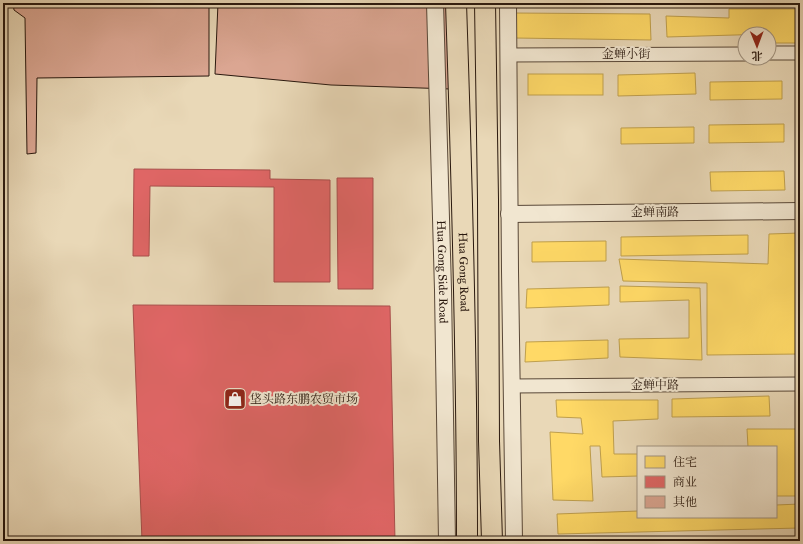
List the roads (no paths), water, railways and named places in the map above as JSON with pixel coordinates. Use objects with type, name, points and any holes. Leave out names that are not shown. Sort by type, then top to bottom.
[{"type":"main road","name":"Hua Gong Road","points":[[456,3],[462,191],[467,441],[467,541]]},
{"type":"main road","name":"Hua Gong Road","points":[[485,3],[488,200],[489,441],[492,541]]},
{"type":"street","name":"Hua Gong Side Road","points":[[435,3],[447,541]]},
{"type":"street","points":[[508,3],[509,214],[514,541]]},
{"type":"street","points":[[777,53],[800,53]]},
{"type":"street","name":"金蝉小街","points":[[508,55],[737,54]]},
{"type":"street","points":[[442,290],[447,256],[462,191]]},
{"type":"street","points":[[488,200],[510,271]]},
{"type":"street","name":"金蝉南路","points":[[509,214],[800,211]]},
{"type":"street","name":"金蝉中路","points":[[511,386],[800,384]]},
{"type":"street","points":[[445,439],[467,441],[512,441]]},
{"type":"place","name":"垡头路东鹏农贸市场","points":[[235,399]]}]
